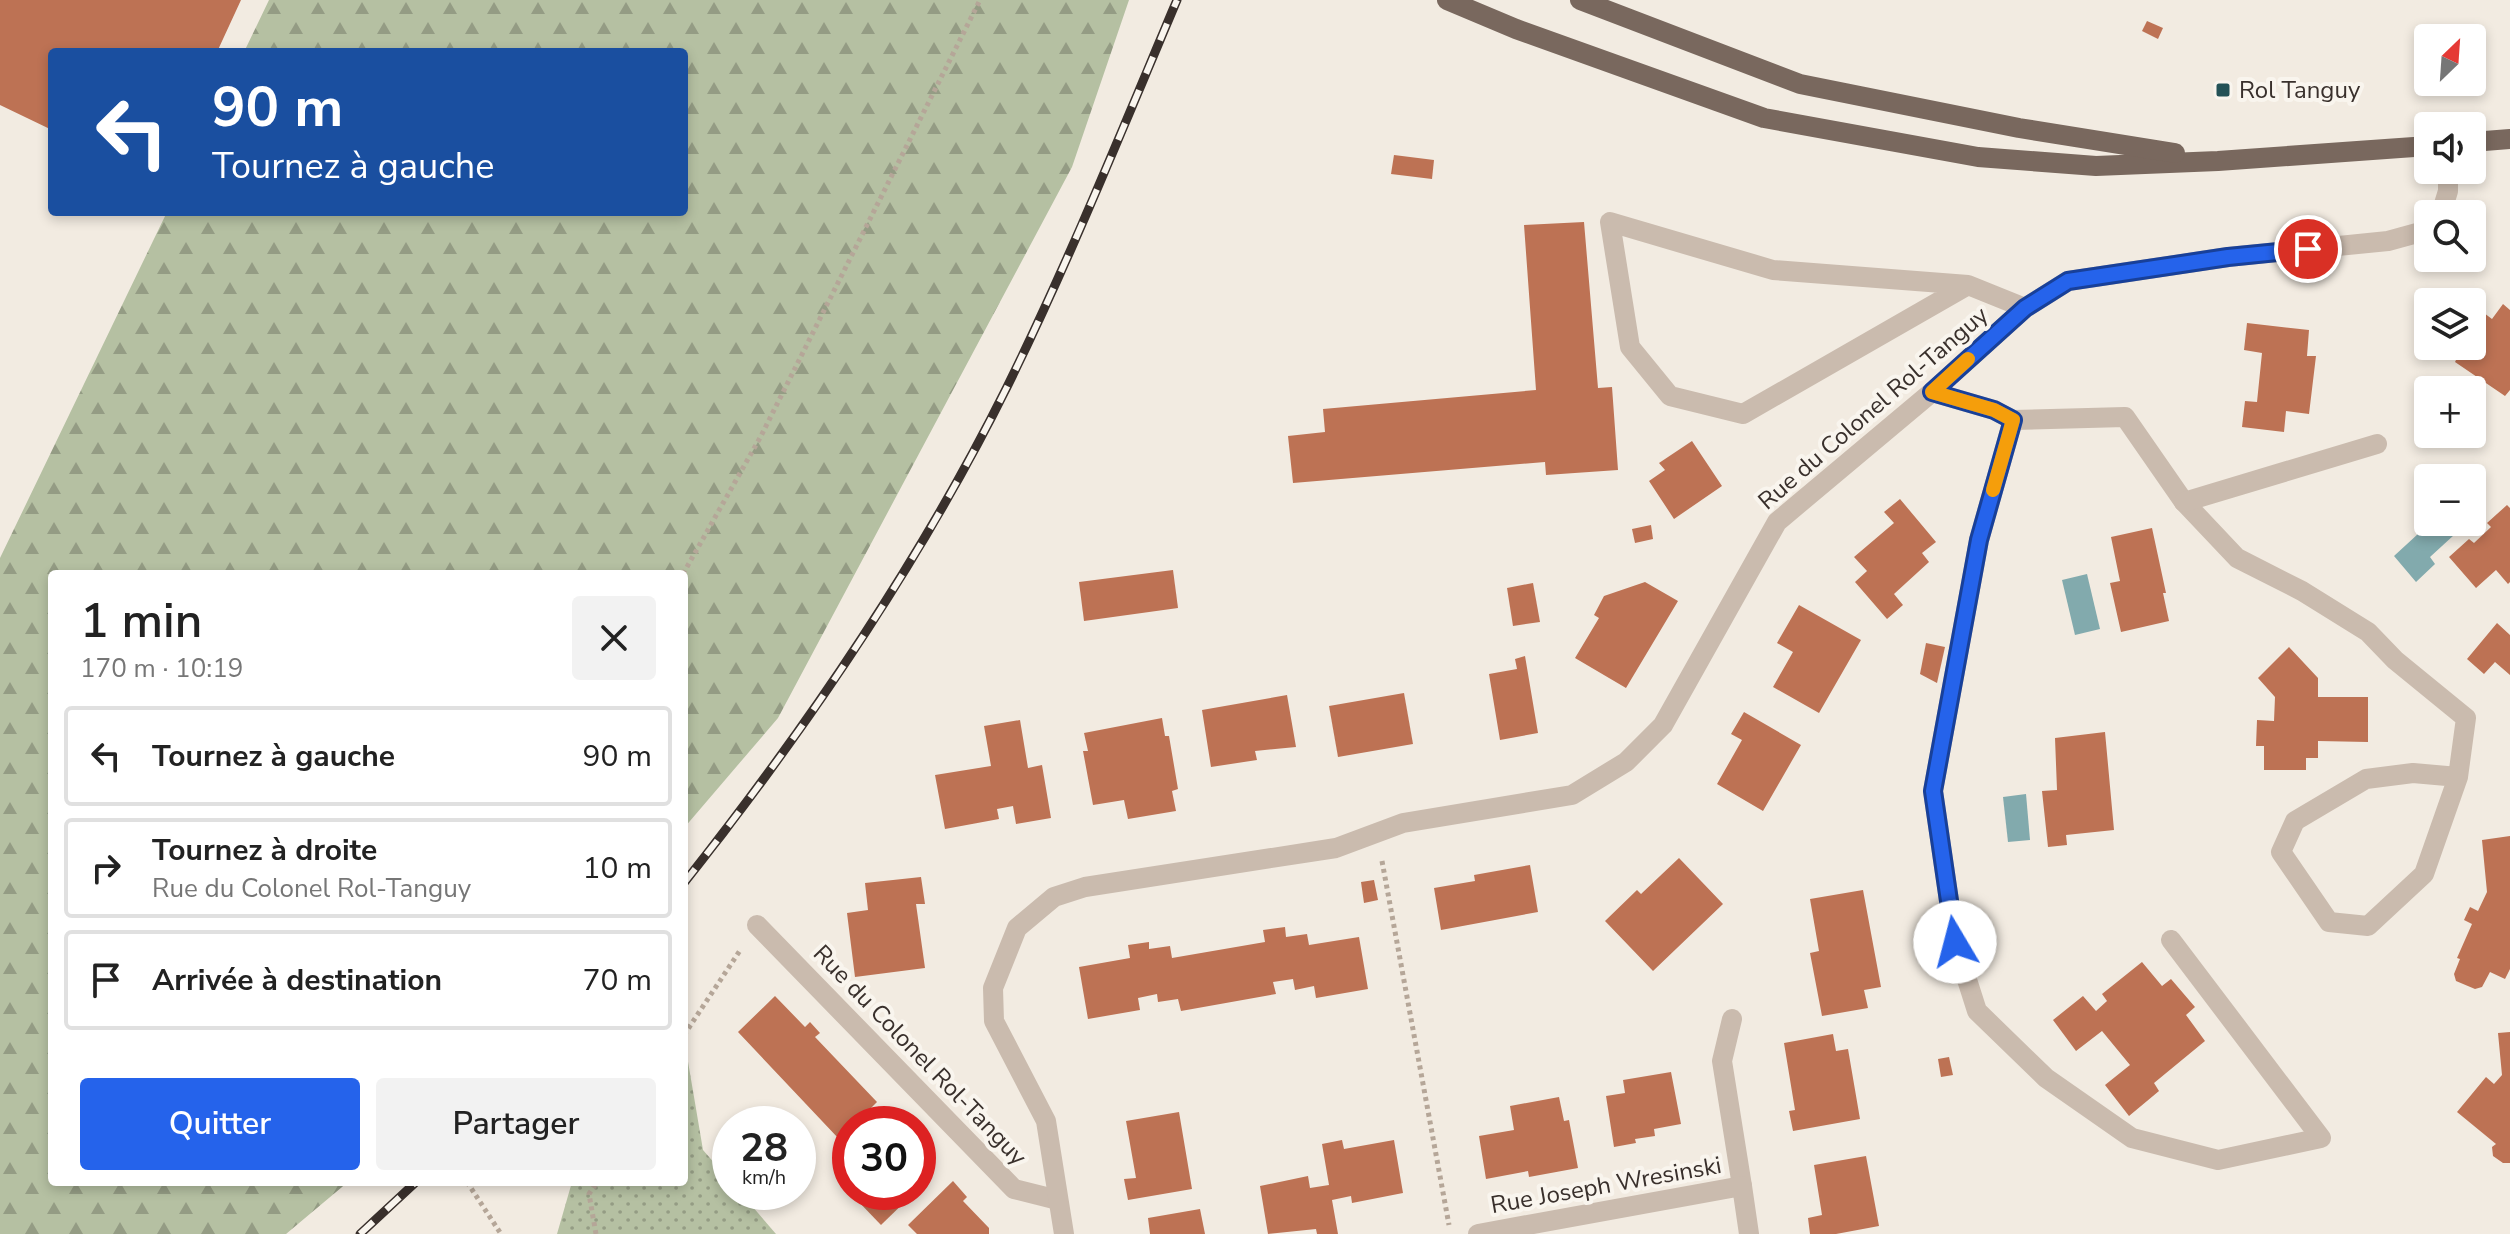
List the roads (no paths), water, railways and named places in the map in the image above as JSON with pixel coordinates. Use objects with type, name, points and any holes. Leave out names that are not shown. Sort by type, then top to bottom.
[{"type":"main road","points":[[1447,0],[1516,29],[1764,118],[1978,157],[2096,166],[2414,147]]},
{"type":"main road","points":[[1580,0],[1800,84],[2019,128],[2218,161]]},
{"type":"main road","points":[[2486,141],[2510,139]]},
{"type":"street","points":[[1968,285],[1743,414],[1670,396],[1630,347],[1610,222],[1773,270],[1968,285],[2025,308]]},
{"type":"street","name":"Rue du Colonel Rol-Tanguy","points":[[1064,1234],[1046,1121],[994,1021],[993,988],[1017,928],[1054,897],[1085,887],[1336,848],[1403,823],[1572,795],[1626,762],[1663,725],[1777,522],[1932,392],[2025,308],[2068,281],[2228,257],[2388,241],[2414,234]]},
{"type":"street","points":[[1932,392],[1994,410],[2013,420],[2125,417],[2184,502],[2237,558],[2302,591],[2368,632],[2395,660],[2466,718],[2458,777],[2424,874],[2368,926],[2329,922],[2281,852],[2295,821],[2366,779],[2413,773],[2458,777]]},
{"type":"street","points":[[2013,420],[1979,540],[1933,791],[1955,942],[1977,1011],[2046,1078],[2132,1138],[2218,1160],[2321,1138],[2171,940]]},
{"type":"street","points":[[2184,502],[2377,444]]},
{"type":"street","name":"Rue du Colonel Rol-Tanguy","points":[[757,925],[1014,1189],[1058,1200]]},
{"type":"street","name":"Rue Joseph Wresinski","points":[[1732,1019],[1722,1061],[1749,1234]]},
{"type":"street","name":"Rue Joseph Wresinski","points":[[1478,1234],[1742,1186]]},
{"type":"water","points":[[2416,536],[2453,536],[2430,557],[2435,564],[2416,582],[2394,556]]},
{"type":"water","points":[[2087,574],[2100,629],[2075,635],[2062,580]]},
{"type":"water","points":[[2026,794],[2030,840],[2008,842],[2003,797]]},
{"type":"railway","points":[[688,878],[817,705],[937,518],[1007,387],[1052,292],[1177,0]]},
{"type":"railway","points":[[360,1234],[412,1186]]},
{"type":"place","name":"Rol Tanguy","points":[[2223,90]]}]
